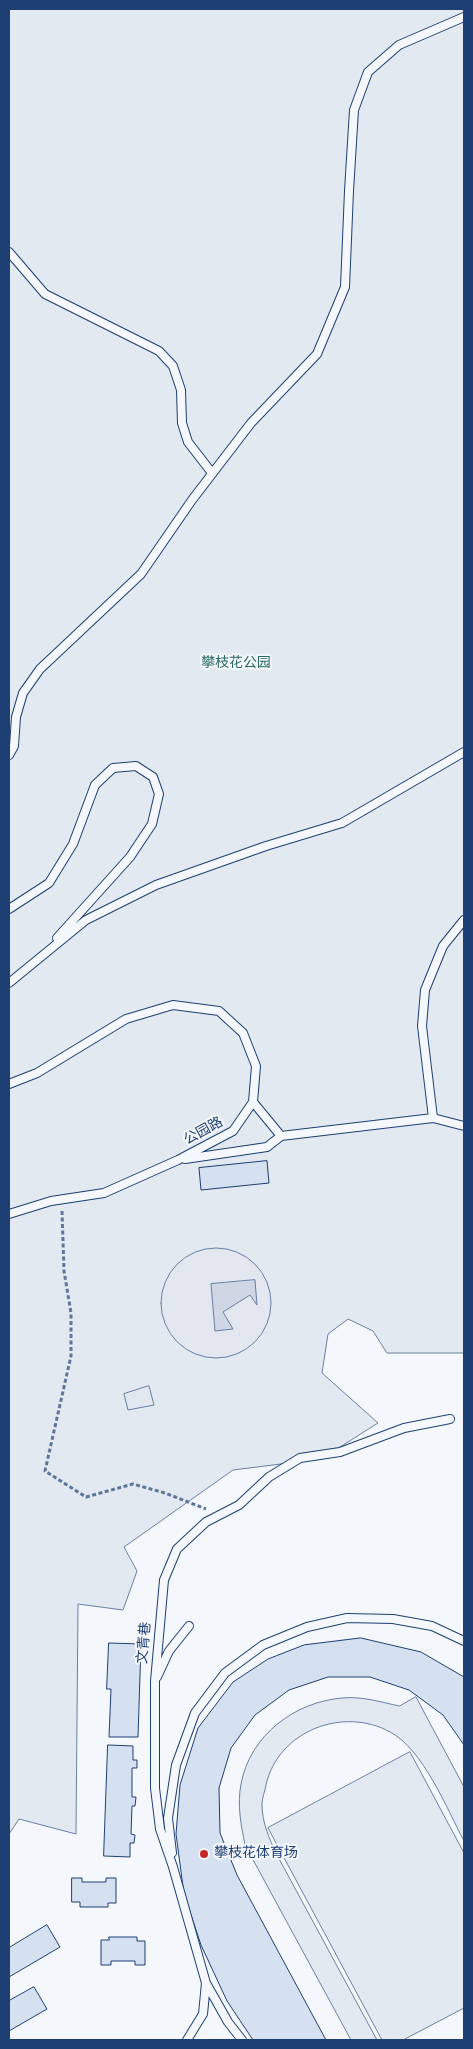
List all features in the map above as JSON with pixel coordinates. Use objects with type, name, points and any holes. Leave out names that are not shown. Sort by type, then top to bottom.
[{"type":"lane","points":[[9,755],[14,746],[16,717],[23,693],[40,669],[141,574],[212,473],[251,423],[318,354],[345,288],[354,110],[368,72],[399,45],[464,17]]},
{"type":"lane","points":[[9,252],[45,294],[159,351],[173,366],[181,390],[182,423],[188,442],[212,473]]},
{"type":"lane","points":[[9,983],[86,920],[156,884],[266,846],[342,823],[464,752]]},
{"type":"lane","points":[[9,909],[49,883],[73,844],[95,785],[113,768],[136,766],[153,777],[159,794],[152,824],[130,857],[41,957]]},
{"type":"lane","points":[[433,1118],[422,1026],[425,990],[443,946],[464,920]]},
{"type":"lane","name":"公园路","points":[[9,1084],[37,1073],[126,1019],[173,1005],[219,1011],[243,1033],[256,1066],[253,1102],[233,1131],[178,1160],[104,1193],[62,1200],[9,1214]]},
{"type":"lane","points":[[253,1102],[281,1136]]},
{"type":"lane","points":[[178,1160],[268,1147],[281,1136],[433,1118],[464,1126]]},
{"type":"lane","name":"文青巷","points":[[187,2040],[203,2014],[206,1983],[173,1867],[160,1829],[155,1788],[155,1681],[164,1580],[177,1549],[206,1522],[240,1505],[269,1477],[300,1458],[340,1452],[404,1428],[450,1419]]},
{"type":"lane","points":[[173,1867],[168,1818],[176,1765],[195,1713],[225,1673],[263,1645],[307,1627],[347,1618],[393,1619],[432,1626],[464,1641]]},
{"type":"lane","points":[[155,1681],[169,1650],[188,1626]]},
{"type":"lane","points":[[206,1983],[228,2022],[242,2040]]},
{"type":"path","points":[[62,1200],[64,1271],[71,1313],[71,1356],[45,1471],[86,1498],[134,1484],[165,1493],[220,1515]]},
{"type":"green space","name":"攀枝花公园","points":[[9,9],[464,9],[464,1353],[387,1353],[373,1331],[348,1319],[328,1334],[322,1373],[378,1423],[321,1459],[233,1470],[124,1547],[137,1571],[123,1610],[78,1604],[76,1834],[19,1819],[9,1834]]},
{"type":"green space","points":[[416,1697],[464,1787],[464,1841],[433,1781],[413,1752],[402,1740],[390,1732],[372,1725],[352,1722],[333,1723],[315,1728],[298,1738],[284,1750],[273,1766],[262,1799],[265,1824],[277,1855],[377,2040],[351,2040],[245,1845],[239,1807],[241,1784],[246,1766],[254,1750],[265,1736],[277,1724],[308,1706],[325,1701],[349,1698],[378,1701],[399,1706]]},
{"type":"green space","points":[[410,1752],[464,1853],[464,2008],[403,2040],[382,2040],[268,1828]]},
{"type":"shaded area","points":[[216,1248],[237,1252],[255,1264],[267,1282],[271,1303],[267,1324],[255,1342],[237,1354],[216,1358],[195,1354],[177,1342],[165,1324],[161,1303],[165,1282],[177,1264],[195,1252]]},
{"type":"shaded area","points":[[255,1280],[257,1305],[250,1295],[223,1312],[233,1329],[215,1331],[211,1284]]},
{"type":"shaded area","points":[[149,1386],[154,1405],[128,1410],[124,1394]]},
{"type":"building","points":[[267,1161],[269,1183],[201,1190],[199,1168]]},
{"type":"building","name":"攀枝花体育场","points":[[361,1638],[421,1652],[464,1677],[464,1745],[443,1715],[409,1690],[370,1677],[328,1677],[289,1690],[255,1715],[231,1748],[219,1788],[220,1833],[237,1875],[326,2040],[253,2040],[227,2001],[201,1945],[184,1894],[176,1834],[180,1785],[198,1728],[233,1682],[268,1659],[304,1645]]},
{"type":"building","points":[[109,1643],[141,1644],[138,1737],[109,1737],[111,1689],[107,1689]]},
{"type":"building","points":[[108,1745],[133,1746],[133,1760],[137,1760],[137,1768],[132,1768],[132,1797],[136,1797],[135,1806],[132,1806],[131,1834],[135,1835],[134,1843],[130,1843],[130,1857],[104,1856]]},
{"type":"building","points":[[72,1878],[82,1878],[82,1882],[106,1882],[106,1878],[116,1878],[116,1903],[108,1903],[108,1907],[80,1907],[80,1902],[72,1902]]},
{"type":"building","points":[[47,1925],[60,1947],[9,1977],[9,1948]]},
{"type":"building","points":[[109,1937],[137,1937],[137,1941],[145,1941],[145,1965],[135,1965],[135,1961],[111,1961],[111,1965],[101,1965],[101,1940],[109,1940]]},
{"type":"building","points":[[34,1987],[47,2009],[9,2031],[9,2001]]},
{"type":"place","name":"攀枝花体育场","points":[[204,1854]]}]
